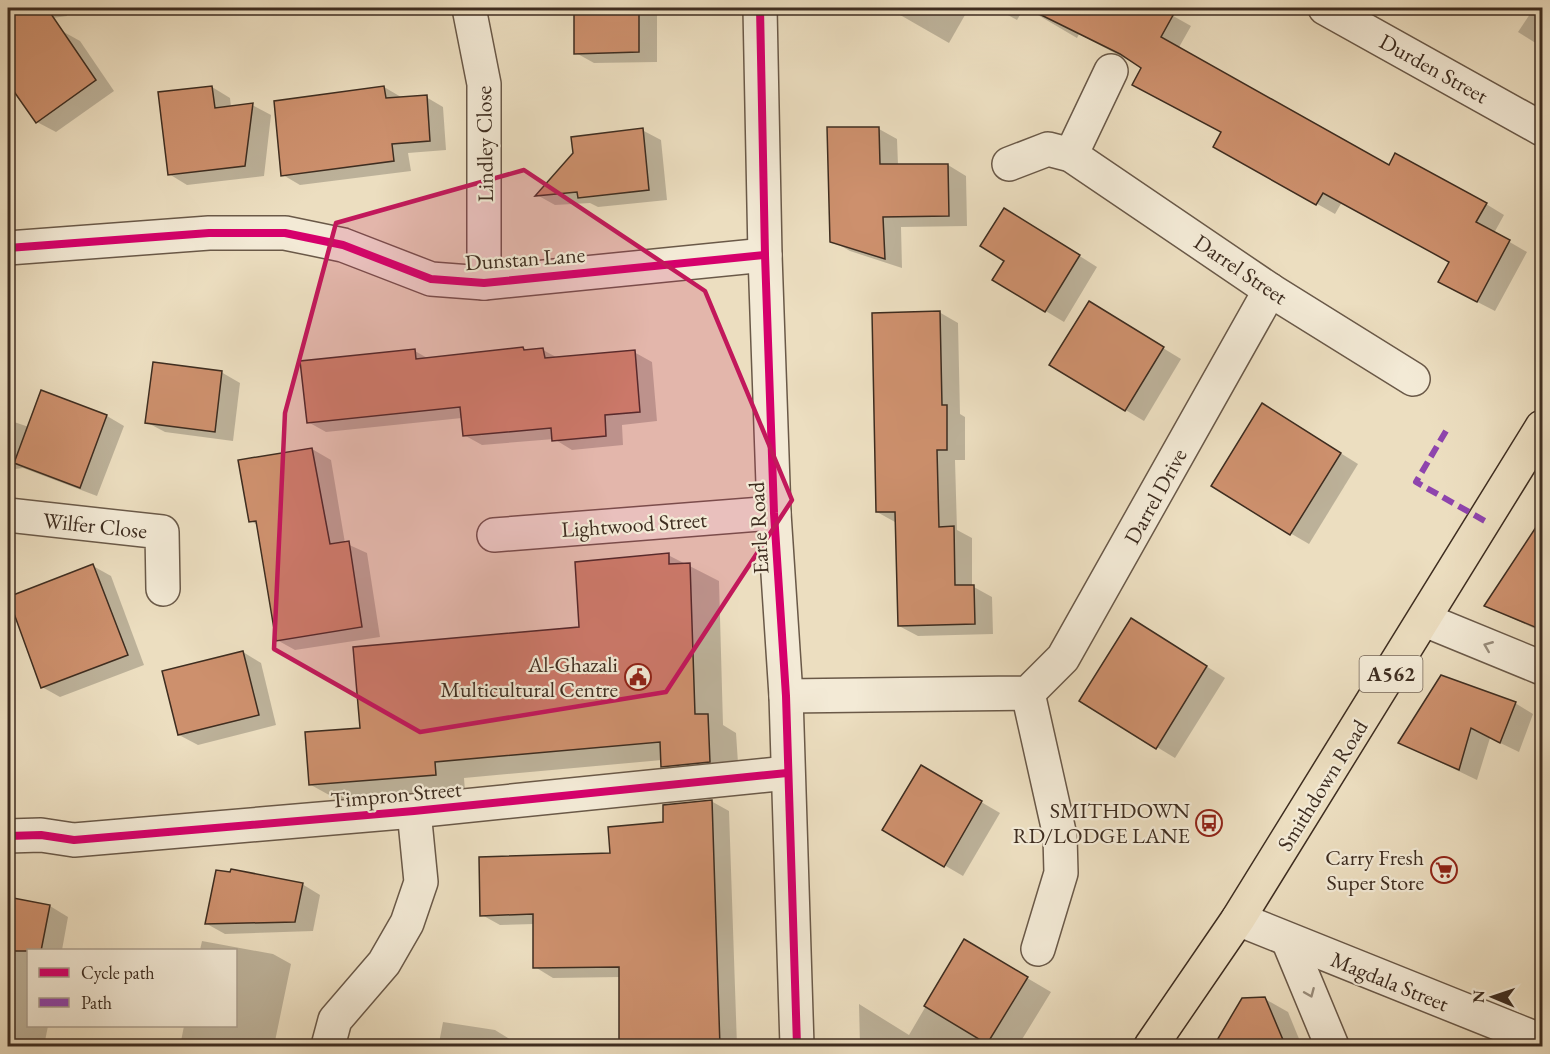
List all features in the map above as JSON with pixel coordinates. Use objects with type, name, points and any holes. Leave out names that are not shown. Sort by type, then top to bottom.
[{"type":"highway","name":"Smithdown Road","points":[[1151,1047],[1238,919],[1425,620],[1542,427]]},
{"type":"street","name":"Lindley Close","points":[[470,8],[484,84],[484,283]]},
{"type":"street","name":"Earle Road","points":[[760,8],[765,255],[774,513],[786,696],[797,1047]]},
{"type":"street","name":"Durden Street","points":[[1325,8],[1542,129]]},
{"type":"street","points":[[1071,155],[1111,71]]},
{"type":"street","name":"Darrel Street","points":[[1009,164],[1048,149],[1071,155],[1270,290],[1413,378]]},
{"type":"street","name":"Dunstan Lane","points":[[8,248],[209,232],[285,233],[343,244],[431,279],[484,283],[765,255]]},
{"type":"street","name":"Darrel Drive","points":[[1028,693],[1063,658],[1270,290]]},
{"type":"street","name":"Lightwood Street","points":[[494,535],[774,513]]},
{"type":"street","name":"Wilfer Close","points":[[8,515],[162,532],[163,589]]},
{"type":"street","points":[[1425,620],[1542,668]]},
{"type":"street","points":[[786,696],[1028,693],[1060,836],[1061,873],[1038,949]]},
{"type":"street","name":"Timpron Street","points":[[8,836],[41,835],[74,840],[414,811],[787,773]]},
{"type":"street","points":[[328,1047],[335,1020],[384,963],[407,923],[421,882],[414,811]]},
{"type":"street","name":"Magdala Street","points":[[1238,919],[1542,1041]]},
{"type":"street","points":[[1288,940],[1332,1047]]},
{"type":"highlighted area","points":[[524,170],[705,291],[792,500],[666,692],[420,732],[274,649],[285,413],[336,223]]},
{"type":"building","points":[[8,8],[47,8],[96,80],[36,123],[8,83]]},
{"type":"building","points":[[574,8],[639,8],[639,52],[574,54]]},
{"type":"building","points":[[1027,8],[1177,8],[1161,37],[1389,165],[1395,153],[1487,203],[1476,222],[1510,240],[1477,302],[1438,282],[1449,262],[1323,193],[1316,205],[1213,147],[1221,132],[1132,85],[1141,68],[1120,54]]},
{"type":"building","points":[[212,86],[215,108],[253,103],[245,166],[168,175],[158,92]]},
{"type":"building","points":[[384,86],[386,98],[427,95],[430,141],[392,144],[394,161],[281,176],[274,101]]},
{"type":"building","points":[[827,127],[879,127],[880,164],[948,164],[949,216],[883,217],[885,259],[830,242]]},
{"type":"building","points":[[643,128],[649,190],[578,198],[577,192],[535,196],[573,153],[571,137]]},
{"type":"building","points":[[1004,208],[1080,255],[1045,312],[992,280],[1004,261],[980,246]]},
{"type":"building","points":[[1089,301],[1164,347],[1125,411],[1049,365]]},
{"type":"building","points":[[940,311],[942,405],[947,405],[947,450],[937,450],[939,527],[954,526],[955,585],[974,585],[975,624],[898,626],[895,512],[876,512],[872,313]]},
{"type":"building","points":[[523,347],[524,350],[543,348],[545,358],[635,350],[640,412],[605,415],[606,436],[552,441],[551,428],[463,436],[460,407],[307,423],[300,361],[415,349],[416,359]]},
{"type":"building","points":[[153,362],[222,371],[215,432],[145,423]]},
{"type":"building","points":[[41,390],[107,415],[80,488],[14,463]]},
{"type":"building","points":[[1262,403],[1341,453],[1290,535],[1211,486]]},
{"type":"building","points":[[312,448],[330,544],[349,541],[362,627],[276,641],[256,521],[249,522],[238,460]]},
{"type":"building","points":[[1542,518],[1542,630],[1484,606]]},
{"type":"building","points":[[669,553],[669,564],[690,563],[695,714],[708,714],[710,762],[661,767],[660,742],[435,762],[436,775],[309,785],[305,732],[360,728],[353,647],[579,627],[575,562]]},
{"type":"building","points":[[93,564],[128,655],[41,688],[8,597]]},
{"type":"building","points":[[1131,618],[1207,666],[1156,749],[1079,701]]},
{"type":"building","points":[[243,651],[259,715],[178,735],[162,671]]},
{"type":"building","points":[[1441,675],[1516,702],[1500,743],[1471,728],[1459,770],[1398,743]]},
{"type":"building","points":[[921,765],[982,801],[944,867],[882,830]]},
{"type":"building","points":[[712,800],[720,1047],[619,1047],[619,967],[533,968],[533,914],[480,916],[479,857],[610,853],[608,827],[663,822],[663,805]]},
{"type":"building","points":[[231,869],[303,883],[295,922],[205,924],[216,870],[230,872]]},
{"type":"building","points":[[8,897],[50,905],[41,949],[8,951]]},
{"type":"building","points":[[964,939],[1028,977],[987,1044],[924,1006]]},
{"type":"building","points":[[1265,997],[1286,1047],[1213,1047],[1242,998]]},
{"type":"marked path","points":[[1446,431],[1416,482],[1485,521]]},
{"type":"cycle path","points":[[760,8],[765,255],[774,513],[786,696],[797,1046]]},
{"type":"cycle path","points":[[8,248],[209,233],[285,233],[343,245],[431,279],[484,283],[765,255]]},
{"type":"cycle path","points":[[8,836],[41,835],[74,840],[414,811],[787,773]]},
{"type":"place","name":"Al-Ghazali Multicultural Centre","points":[[638,677]]},
{"type":"place","name":"SMITHDOWN RD/LODGE LANE","points":[[1209,823]]},
{"type":"place","name":"Carry Fresh Super Store","points":[[1444,870]]}]
